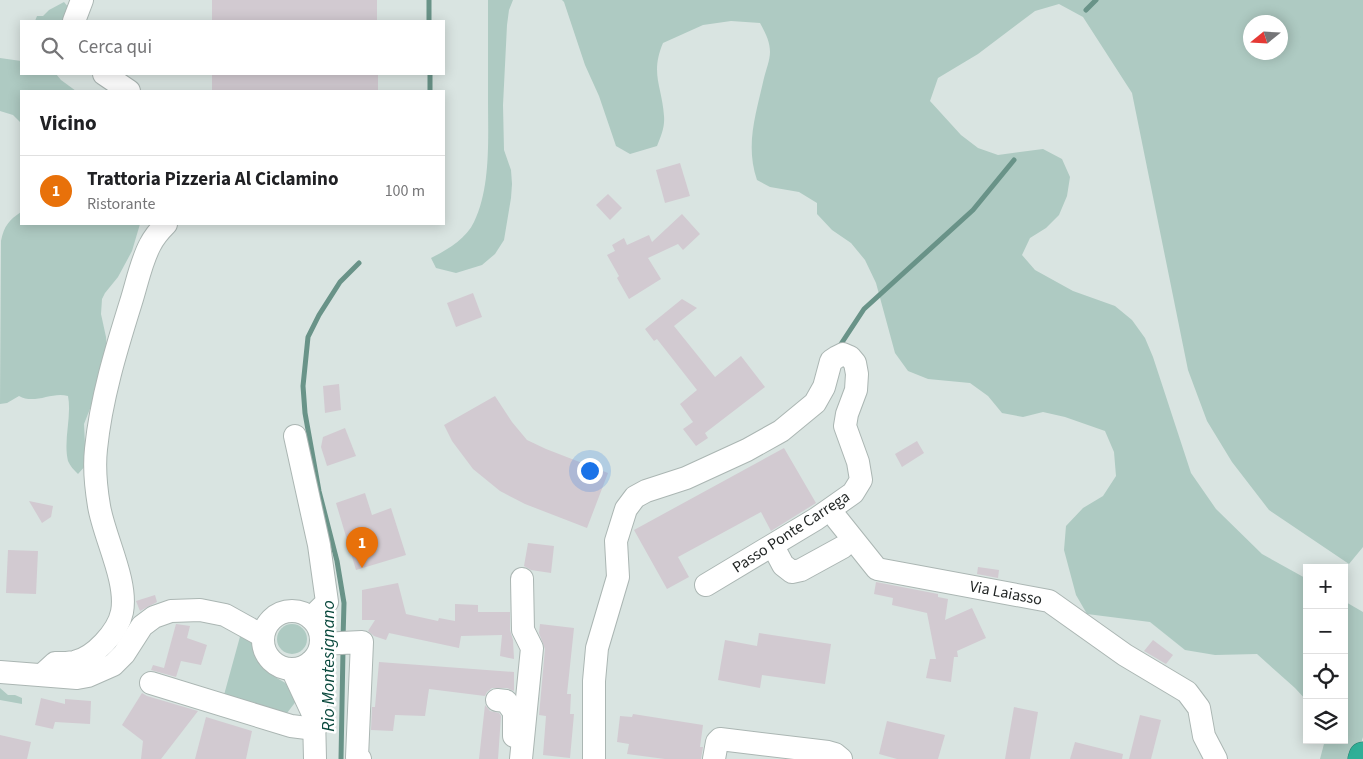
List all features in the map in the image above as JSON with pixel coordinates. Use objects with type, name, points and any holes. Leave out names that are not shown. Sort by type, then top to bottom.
[{"type":"street","points":[[74,20],[82,0]]},
{"type":"street","points":[[105,75],[128,90]]},
{"type":"street","points":[[43,674],[55,663],[73,662],[89,656],[103,644],[122,614],[122,589],[99,508],[96,451],[102,405],[116,350],[150,244],[165,225]]},
{"type":"street","name":"Passo Ponte Carrega","points":[[594,759],[594,681],[597,648],[618,577],[616,541],[626,509],[635,497],[646,491],[686,478],[747,450],[781,431],[815,403],[824,387],[831,361],[843,354],[850,357],[855,363],[857,374],[856,390],[847,414],[845,426],[858,462],[862,480],[853,493],[816,519],[706,585]]},
{"type":"street","points":[[295,436],[319,545],[327,602],[311,618]]},
{"type":"street","name":"Via Laiasso","points":[[838,519],[877,569],[1049,601],[1125,655],[1187,692],[1199,708],[1204,736],[1216,759]]},
{"type":"street","points":[[773,546],[783,565],[792,572],[801,570],[843,547]]},
{"type":"street","points":[[521,759],[532,648],[523,630],[522,579]]},
{"type":"street","points":[[0,672],[77,678],[88,676],[113,665],[124,654],[142,626],[154,617],[171,611],[200,610],[225,615],[267,628]]},
{"type":"street","points":[[315,759],[314,722],[318,694],[315,655],[321,634],[318,625],[311,618],[299,612],[291,611],[276,615],[267,628],[264,646],[267,656],[283,668],[315,655],[362,642],[357,757],[360,759]]},
{"type":"street","points":[[151,682],[291,726],[314,722]]},
{"type":"street","points":[[497,700],[506,701],[514,712],[512,759]]},
{"type":"street","points":[[714,759],[717,742],[720,739],[828,752],[841,759]]},
{"type":"green space","points":[[488,0],[513,0],[509,10],[507,25],[503,105],[504,150],[511,170],[511,198],[504,240],[495,254],[482,265],[456,273],[436,268],[431,258],[450,248],[471,228],[483,194],[488,146]]},
{"type":"green space","points":[[562,0],[1363,0],[1363,547],[1349,564],[1269,510],[1232,462],[1207,421],[1188,370],[1132,93],[1083,17],[1059,4],[1035,11],[978,54],[938,78],[930,101],[961,135],[978,148],[998,155],[1043,149],[1062,159],[1070,177],[1067,196],[1059,215],[1046,228],[1030,238],[1022,255],[1035,270],[1073,291],[1115,306],[1132,320],[1145,338],[1153,357],[1191,473],[1216,509],[1262,554],[1303,577],[1303,697],[1257,654],[1215,655],[1185,650],[1150,622],[1087,614],[1076,595],[1064,550],[1066,526],[1083,508],[1103,496],[1116,476],[1114,452],[1105,431],[1065,417],[1043,412],[1023,417],[1002,413],[988,396],[970,383],[928,379],[908,371],[895,353],[876,283],[865,260],[851,243],[832,230],[817,214],[817,203],[799,192],[770,187],[757,180],[752,154],[753,129],[770,52],[768,40],[760,23],[731,21],[703,25],[663,43],[657,63],[664,116],[662,131],[657,146],[630,154],[616,146],[599,96],[585,65]]},
{"type":"green space","points":[[64,2],[69,8],[68,20],[35,20],[37,16],[43,16],[49,10]]},
{"type":"green space","points":[[0,58],[20,61],[20,75],[57,75],[75,90],[20,90],[20,122],[13,115],[0,111]]},
{"type":"green space","points":[[20,213],[20,225],[140,225],[132,251],[118,277],[102,299],[101,314],[107,352],[95,396],[84,424],[86,465],[78,474],[68,461],[68,396],[56,395],[31,399],[19,396],[7,403],[0,404],[1,241],[4,231],[13,218]]},
{"type":"green space","points":[[1348,603],[1363,612],[1363,737],[1356,759],[1320,759],[1324,744],[1348,744]]},
{"type":"green space","points":[[292,624],[298,625],[306,633],[306,645],[298,653],[292,654],[286,653],[278,645],[277,639],[278,633],[286,625]]},
{"type":"green space","points":[[241,633],[253,639],[256,652],[269,672],[288,685],[294,693],[297,700],[287,713],[224,695]]},
{"type":"green space","points":[[0,688],[8,695],[22,698],[22,704],[0,700]]},
{"type":"building","points":[[212,0],[377,0],[377,20],[212,20]]},
{"type":"building","points":[[212,75],[378,75],[378,90],[212,90]]},
{"type":"building","points":[[680,163],[690,196],[665,203],[656,170]]},
{"type":"building","points":[[608,194],[622,208],[610,220],[596,205]]},
{"type":"building","points":[[682,214],[700,234],[683,250],[678,244],[648,258],[661,279],[629,299],[607,255],[615,251],[612,245],[624,238],[627,245],[649,235],[652,242]]},
{"type":"building","points":[[473,293],[482,317],[456,327],[447,303]]},
{"type":"building","points":[[682,299],[697,308],[674,326],[715,377],[741,356],[765,387],[705,433],[708,438],[696,446],[683,429],[693,422],[680,404],[697,390],[657,339],[654,341],[645,329]]},
{"type":"building","points":[[339,384],[341,410],[325,413],[323,386]]},
{"type":"building","points":[[495,396],[512,422],[527,440],[608,473],[587,528],[525,504],[500,491],[473,469],[452,441],[444,425]]},
{"type":"building","points":[[345,428],[356,456],[327,466],[321,447],[323,437]]},
{"type":"building","points":[[917,441],[924,453],[902,467],[895,454]]},
{"type":"building","points":[[784,448],[816,503],[771,531],[761,512],[678,557],[689,577],[667,589],[634,530]]},
{"type":"building","points":[[365,493],[372,515],[391,508],[406,555],[356,570],[336,503]]},
{"type":"building","points":[[29,501],[53,506],[51,517],[42,523]]},
{"type":"building","points":[[528,543],[554,546],[551,573],[531,570],[524,566]]},
{"type":"building","points":[[8,550],[38,551],[36,594],[6,593]]},
{"type":"building","points":[[978,567],[999,570],[998,578],[977,574]]},
{"type":"building","points":[[876,582],[938,594],[938,597],[948,599],[945,620],[972,608],[986,638],[957,651],[958,657],[954,657],[951,682],[926,678],[930,659],[936,659],[927,613],[892,605],[893,598],[874,594]]},
{"type":"building","points":[[398,583],[406,614],[438,621],[439,618],[455,621],[455,604],[478,605],[478,612],[510,612],[510,630],[513,640],[514,659],[500,656],[502,635],[461,636],[459,648],[389,633],[386,640],[374,636],[368,631],[375,620],[362,620],[362,590]]},
{"type":"building","points":[[155,595],[157,602],[140,611],[136,601]]},
{"type":"building","points":[[176,624],[190,626],[187,638],[207,645],[201,665],[181,661],[176,677],[151,670],[153,665],[164,668]]},
{"type":"building","points":[[540,624],[574,628],[567,694],[571,694],[570,714],[574,714],[570,758],[543,755],[546,716],[539,715],[545,649],[539,633]]},
{"type":"building","points":[[759,633],[831,644],[825,684],[762,675],[760,688],[718,680],[725,640],[757,646]]},
{"type":"building","points":[[1153,640],[1173,655],[1166,664],[1144,651]]},
{"type":"building","points":[[379,662],[514,672],[514,691],[507,688],[492,688],[485,696],[429,689],[425,716],[395,715],[393,731],[371,730],[372,707],[375,707]]},
{"type":"building","points":[[142,693],[198,711],[161,759],[141,759],[143,741],[122,725]]},
{"type":"building","points":[[41,698],[65,704],[65,699],[91,701],[90,724],[55,722],[53,729],[35,725]]},
{"type":"building","points":[[485,705],[490,711],[499,713],[501,716],[498,759],[479,759]]},
{"type":"building","points":[[1014,707],[1038,712],[1030,759],[1005,759]]},
{"type":"building","points":[[633,714],[703,725],[700,747],[703,747],[701,759],[665,759],[627,754],[629,744],[617,742],[620,716],[632,717]]},
{"type":"building","points":[[1140,715],[1161,720],[1151,759],[1129,759]]},
{"type":"building","points":[[206,717],[252,731],[246,759],[195,759]]},
{"type":"building","points":[[887,721],[945,735],[938,759],[897,759],[879,754]]},
{"type":"building","points":[[0,735],[31,742],[27,759],[0,759]]},
{"type":"building","points":[[1075,742],[1123,754],[1122,759],[1070,759]]},
{"type":"waterway","name":"Rio Montesignano","points":[[429,0],[429,20]]},
{"type":"waterway","points":[[1086,10],[1096,0]]},
{"type":"waterway","name":"Rio Montesignano","points":[[430,75],[430,90]]},
{"type":"waterway","points":[[839,347],[864,309],[973,210],[1014,160]]},
{"type":"waterway","name":"Rio Montesignano","points":[[343,639],[344,603],[337,561],[319,491],[305,413],[303,386],[308,337],[319,315],[340,282],[359,263]]},
{"type":"waterway","name":"Rio Montesignano","points":[[341,759],[343,650]]},
{"type":"place","name":"Trattoria Pizzeria Al Ciclamino","points":[[362,568]]}]
